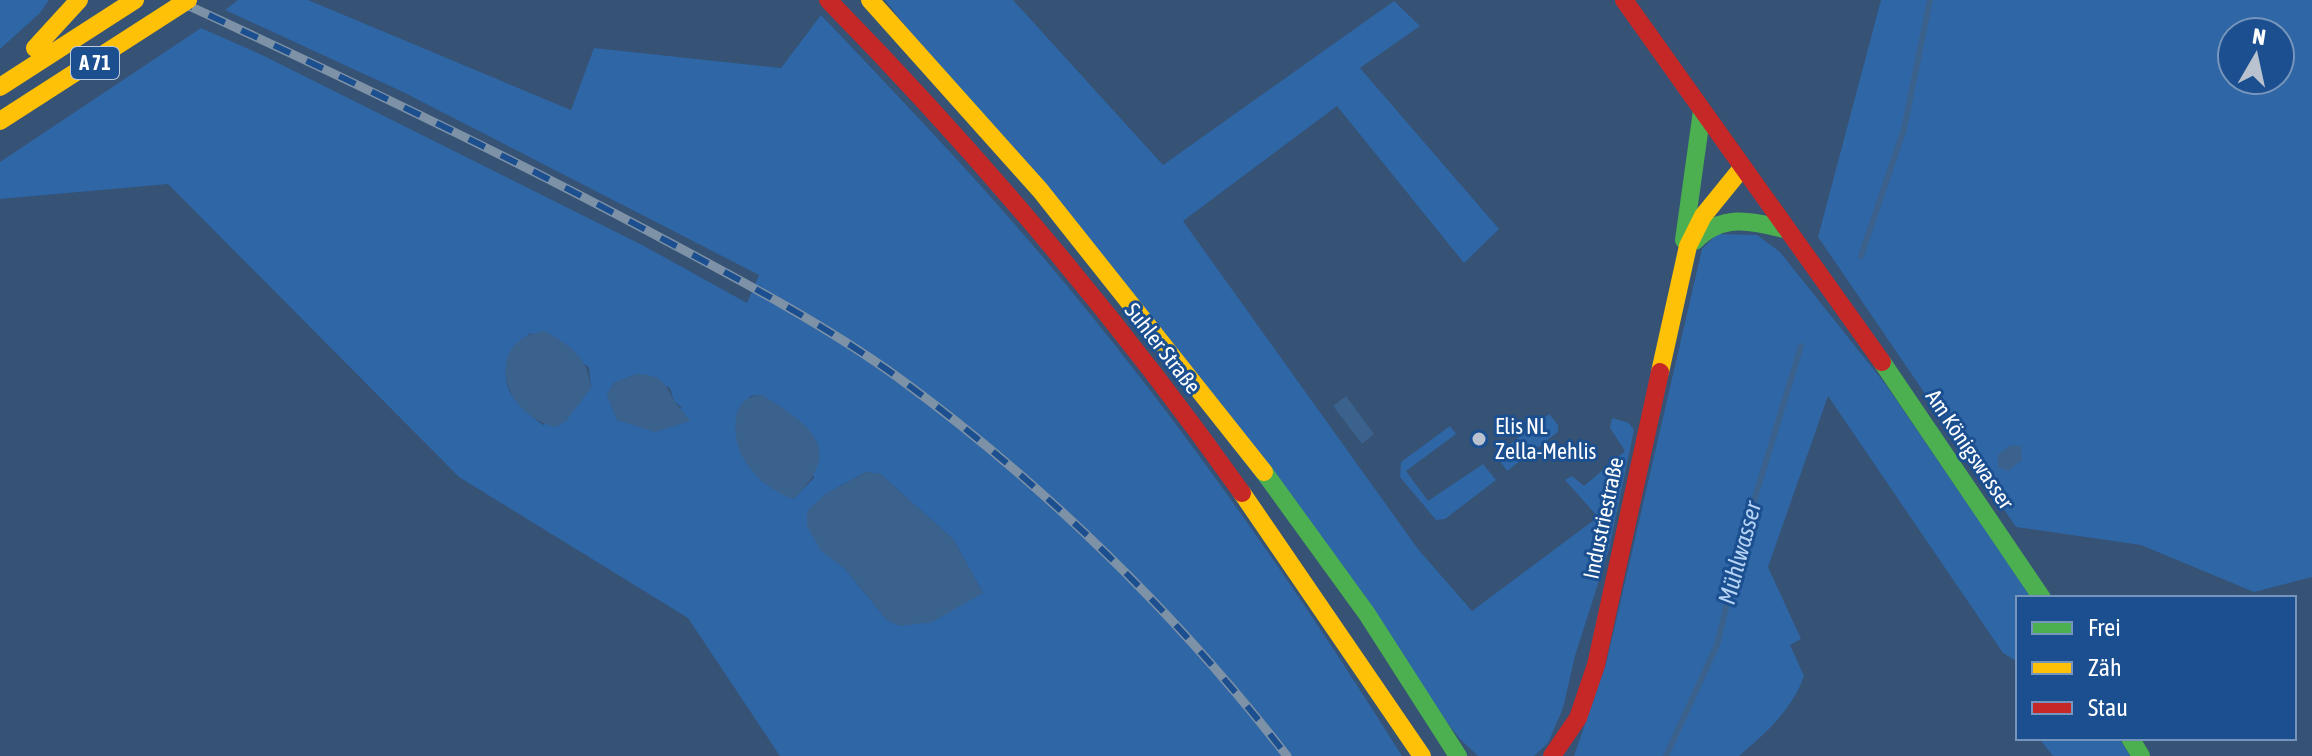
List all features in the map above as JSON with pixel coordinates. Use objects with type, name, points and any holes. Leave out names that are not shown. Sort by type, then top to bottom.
[{"type":"main road","points":[[0,73],[44,41],[79,0]]},
{"type":"main road","name":"A 71","points":[[0,87],[135,0]]},
{"type":"main road","name":"A 71","points":[[0,121],[146,30],[188,0]]},
{"type":"main road","name":"Suhler Straße","points":[[828,0],[950,127],[1055,247],[1243,490],[1422,756]]},
{"type":"main road","name":"Suhler Straße","points":[[870,0],[996,136],[1091,247],[1299,517],[1352,591],[1458,756]]},
{"type":"main road","points":[[1624,0],[1784,229]]},
{"type":"main road","name":"Industriestraße","points":[[1552,756],[1578,718],[1596,665],[1678,282],[1702,111]]},
{"type":"main road","points":[[1689,198],[1705,175],[1742,168]]},
{"type":"main road","name":"Industriestraße","points":[[1678,282],[1697,225],[1742,168]]},
{"type":"main road","name":"Industriestraße","points":[[1678,282],[1691,247],[1711,226],[1738,219],[1784,229]]},
{"type":"main road","name":"Am Königswasser","points":[[1784,229],[1858,327],[2041,596]]},
{"type":"main road","points":[[1570,756],[1578,718]]},
{"type":"shaded area","points":[[0,0],[49,0],[40,13],[0,49]]},
{"type":"shaded area","points":[[238,0],[308,0],[571,110],[594,48],[781,68],[821,15],[1015,225],[1139,376],[1275,563],[1402,756],[780,756],[688,618],[459,477],[168,184],[0,199],[0,162],[201,28],[262,55],[644,246],[747,303],[759,275],[403,92],[225,10]],"holes":[[[530,333],[589,367],[591,387],[578,404],[543,425],[518,403],[506,382],[510,360]],[[637,374],[670,388],[674,401],[682,408],[636,425],[617,420],[607,394],[614,383]],[[761,395],[784,409],[814,478],[793,499],[762,481],[746,463],[750,396]],[[866,472],[880,474],[953,539],[983,593],[887,620],[845,569],[824,495]]]},
{"type":"shaded area","points":[[885,0],[1013,0],[1163,165],[1394,1],[1420,26],[1360,68],[1499,229],[1464,263],[1337,106],[1183,221],[1418,549],[1472,611],[1598,517],[1565,480],[1572,476],[1584,486],[1625,451],[1610,428],[1612,418],[1629,423],[1634,430],[1609,549],[1575,656],[1563,708],[1548,743],[1534,756],[1478,756],[1460,739]]},
{"type":"shaded area","points":[[1881,0],[2312,0],[2312,577],[2254,592],[2141,545],[2016,527],[1818,237]]},
{"type":"shaded area","points":[[1717,234],[1757,235],[1780,252],[1886,385],[2031,596],[2016,596],[2016,661],[2003,653],[1828,396],[1768,567],[1801,639],[1790,645],[1804,676],[1793,700],[1768,730],[1739,756],[1574,756],[1606,664],[1702,249]]},
{"type":"shaded area","points":[[544,331],[562,341],[582,360],[591,388],[566,421],[556,427],[537,420],[522,408],[506,378],[506,363],[512,349],[524,338]]},
{"type":"shaded area","points":[[637,374],[660,380],[690,421],[655,432],[617,420],[607,394],[614,383]]},
{"type":"shaded area","points":[[761,395],[795,417],[816,440],[819,452],[817,466],[793,499],[759,478],[738,445],[735,432],[739,408],[747,399]]},
{"type":"shaded area","points":[[1346,396],[1374,434],[1362,444],[1333,406]]},
{"type":"shaded area","points":[[1549,414],[1558,425],[1558,432],[1507,471],[1496,455]]},
{"type":"shaded area","points":[[1450,426],[1456,434],[1406,471],[1428,501],[1483,464],[1496,480],[1445,519],[1436,520],[1400,477],[1401,462]]},
{"type":"shaded area","points":[[2011,445],[2021,446],[2022,460],[2008,471],[1998,467],[1998,455]]},
{"type":"shaded area","points":[[866,472],[880,474],[953,539],[983,593],[932,622],[900,626],[887,620],[845,569],[821,551],[807,526],[807,511],[824,495]]},
{"type":"shaded area","points":[[2041,740],[2120,740],[2130,756],[2053,756]]},
{"type":"waterway","name":"Mühlwasser","points":[[1861,256],[1904,129],[1930,0]]},
{"type":"waterway","name":"Mühlwasser","points":[[1666,756],[1717,645],[1744,534],[1801,346]]},
{"type":"railway","points":[[176,0],[414,112],[590,201],[775,300],[867,356],[1003,460],[1105,552],[1200,652],[1287,756]]},
{"type":"traffic: fast","points":[[1684,240],[1702,111]]},
{"type":"traffic: fast","points":[[1695,241],[1715,226],[1726,223],[1759,223],[1784,229]]},
{"type":"traffic: fast","points":[[1882,362],[2041,596]]},
{"type":"traffic: fast","points":[[1264,472],[1367,614],[1458,756]]},
{"type":"traffic: fast","points":[[2131,740],[2141,756]]},
{"type":"traffic: slow","points":[[35,48],[79,0]]},
{"type":"traffic: slow","points":[[0,87],[135,0]]},
{"type":"traffic: slow","points":[[0,121],[188,0]]},
{"type":"traffic: slow","points":[[870,0],[1040,190],[1264,472]]},
{"type":"traffic: slow","points":[[1660,372],[1688,246],[1703,216],[1742,168]]},
{"type":"traffic: slow","points":[[1242,493],[1422,756]]},
{"type":"traffic: jam","points":[[828,0],[939,117],[1045,238],[1146,363],[1242,493]]},
{"type":"traffic: jam","points":[[1624,0],[1882,362]]},
{"type":"traffic: jam","points":[[1552,756],[1578,718],[1596,665],[1660,372]]},
{"type":"place","name":"Elis NL Zella-Mehlis","points":[[1479,439]]}]
